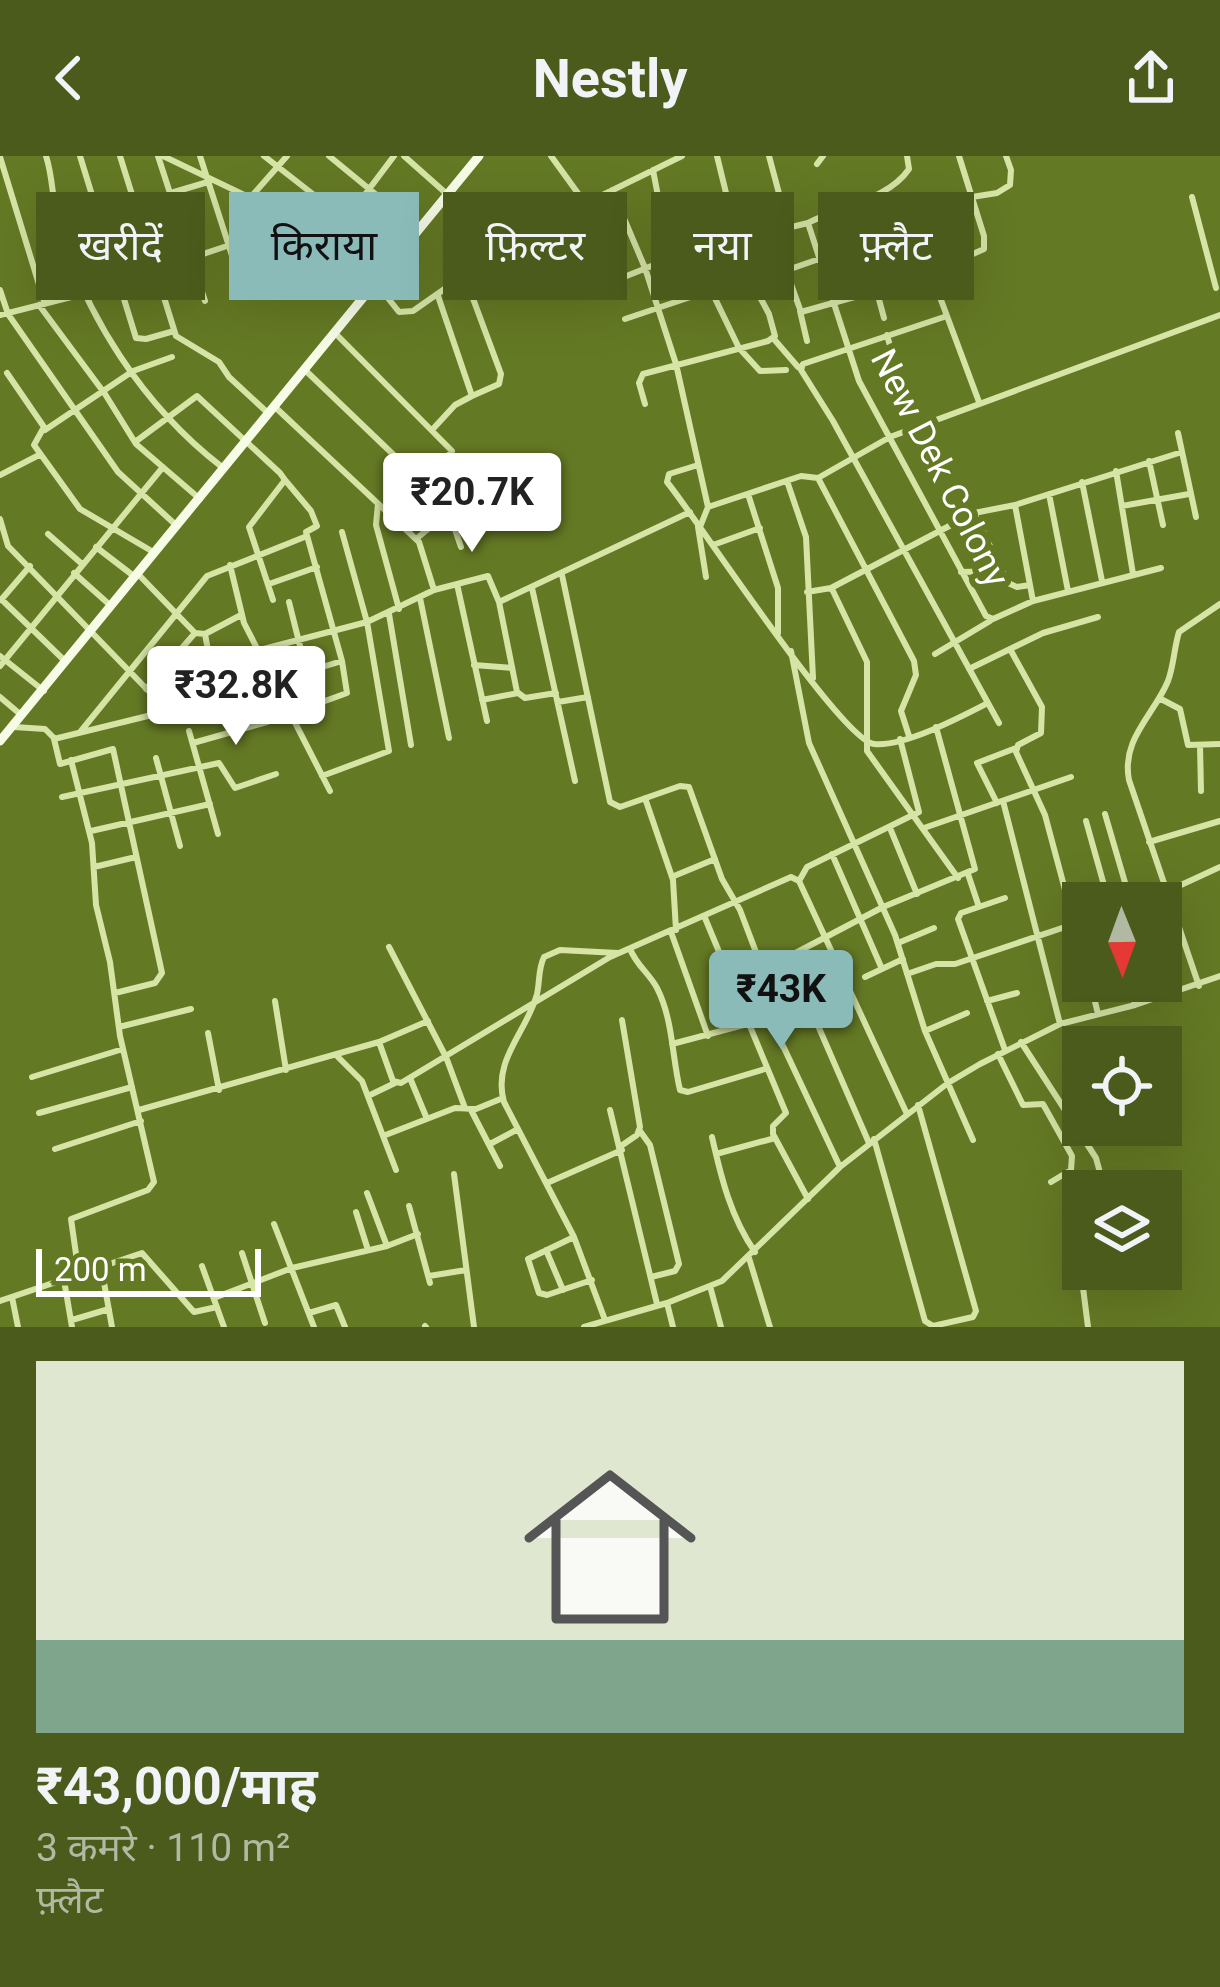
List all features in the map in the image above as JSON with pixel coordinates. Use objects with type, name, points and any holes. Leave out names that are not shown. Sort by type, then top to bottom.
[{"type":"main road","points":[[450,192],[479,156]]},
{"type":"main road","points":[[420,231],[443,201]]},
{"type":"main road","points":[[0,741],[361,300]]},
{"type":"street","points":[[46,156],[53,192]]},
{"type":"street","points":[[80,156],[91,192]]},
{"type":"street","points":[[119,156],[130,192]]},
{"type":"street","points":[[161,156],[170,190]]},
{"type":"street","points":[[161,156],[236,192]]},
{"type":"street","points":[[200,156],[229,252]]},
{"type":"street","points":[[263,156],[309,192]]},
{"type":"street","points":[[255,192],[287,156]]},
{"type":"street","points":[[329,156],[420,231]]},
{"type":"street","points":[[366,192],[394,156]]},
{"type":"street","points":[[404,156],[445,192]]},
{"type":"street","points":[[551,156],[578,192]]},
{"type":"street","points":[[608,192],[682,156]]},
{"type":"street","points":[[717,156],[725,192]]},
{"type":"street","points":[[769,156],[779,192]]},
{"type":"street","points":[[877,192],[902,178],[909,169],[907,156]]},
{"type":"street","points":[[959,156],[970,192]]},
{"type":"street","points":[[974,197],[997,194],[1010,185],[1006,156]]},
{"type":"street","points":[[0,157],[42,304],[135,442],[200,499]]},
{"type":"street","points":[[653,170],[657,192]]},
{"type":"street","points":[[164,192],[208,180]]},
{"type":"street","points":[[612,190],[645,269],[676,364],[708,507]]},
{"type":"street","points":[[1192,196],[1216,288]]},
{"type":"street","points":[[974,206],[984,248],[974,253]]},
{"type":"street","points":[[794,226],[818,219]]},
{"type":"street","name":"New Dek Colony","points":[[808,223],[818,256]]},
{"type":"street","points":[[205,255],[227,247]]},
{"type":"street","points":[[1208,258],[1220,255]]},
{"type":"street","points":[[627,276],[651,267]]},
{"type":"street","points":[[0,290],[4,314],[118,472],[176,526]]},
{"type":"street","points":[[388,300],[404,313],[443,292]]},
{"type":"street","points":[[794,295],[807,340]]},
{"type":"street","points":[[438,296],[472,396]]},
{"type":"street","points":[[4,314],[58,300]]},
{"type":"street","points":[[87,300],[167,418],[224,470]]},
{"type":"street","points":[[124,300],[136,338],[174,331]]},
{"type":"street","points":[[164,300],[181,342],[219,362],[229,377],[416,539],[434,590]]},
{"type":"street","points":[[432,430],[451,409],[499,384],[501,374],[474,300]]},
{"type":"street","points":[[625,319],[684,300]]},
{"type":"street","points":[[714,300],[740,348],[760,370],[786,370]]},
{"type":"street","points":[[645,404],[640,376],[772,338],[775,332],[760,300]]},
{"type":"street","name":"New Dek Colony","points":[[832,300],[869,402],[986,616],[993,620],[1033,601],[1161,568]]},
{"type":"street","points":[[800,311],[851,300]]},
{"type":"street","points":[[879,300],[884,318]]},
{"type":"street","points":[[941,300],[979,402]]},
{"type":"street","points":[[706,577],[698,524],[708,507],[806,475],[818,478],[890,437],[1220,314]]},
{"type":"street","name":"New Dek Colony","points":[[801,370],[803,364],[947,316]]},
{"type":"street","points":[[334,332],[453,453],[393,518]]},
{"type":"street","points":[[887,335],[897,371]]},
{"type":"street","points":[[772,338],[801,370],[853,458],[999,723]]},
{"type":"street","points":[[155,553],[75,503],[33,442],[134,371],[172,357]]},
{"type":"street","points":[[304,369],[451,510],[461,547]]},
{"type":"street","points":[[7,373],[44,430]]},
{"type":"street","points":[[135,442],[197,396],[285,480],[317,528],[306,532],[342,661],[346,695],[193,742]]},
{"type":"street","points":[[1178,433],[1196,518]]},
{"type":"street","points":[[807,592],[831,588],[974,513],[1015,505],[1182,452]]},
{"type":"street","points":[[0,475],[40,455]]},
{"type":"street","points":[[1149,461],[1163,524]]},
{"type":"street","points":[[698,465],[666,478],[812,681],[866,741],[900,739],[988,703]]},
{"type":"street","points":[[44,691],[2,661],[163,466]]},
{"type":"street","points":[[1116,470],[1133,574]]},
{"type":"street","points":[[818,478],[916,669],[901,711],[909,736]]},
{"type":"street","points":[[273,600],[250,523],[285,480]]},
{"type":"street","points":[[787,481],[806,537],[812,681]]},
{"type":"street","points":[[1082,482],[1102,581]]},
{"type":"street","points":[[416,539],[467,490]]},
{"type":"street","points":[[1049,493],[1067,591]]},
{"type":"street","points":[[748,494],[778,588],[778,633]]},
{"type":"street","points":[[1122,506],[1191,494]]},
{"type":"street","points":[[378,504],[376,525],[399,609]]},
{"type":"street","points":[[1015,505],[1033,601]]},
{"type":"street","points":[[499,602],[690,512]]},
{"type":"street","points":[[974,513],[1012,586],[1030,585]]},
{"type":"street","points":[[0,519],[4,549],[30,566],[167,710]]},
{"type":"street","points":[[713,545],[760,528]]},
{"type":"street","points":[[322,776],[389,751],[367,622],[342,532]]},
{"type":"street","points":[[48,534],[82,564]]},
{"type":"street","points":[[80,733],[207,576],[307,536]]},
{"type":"street","points":[[96,547],[137,576],[195,633],[205,634],[241,615]]},
{"type":"street","points":[[230,565],[241,615],[256,651],[330,791]]},
{"type":"street","points":[[30,566],[1,600],[66,662]]},
{"type":"street","points":[[268,584],[317,567]]},
{"type":"street","points":[[961,572],[1002,571]]},
{"type":"street","points":[[74,574],[111,606]]},
{"type":"street","points":[[562,575],[610,802],[620,807],[689,787],[770,989],[741,1013]]},
{"type":"street","points":[[256,651],[367,622],[434,590],[488,576],[499,602],[518,693],[525,698],[588,697]]},
{"type":"street","points":[[456,582],[487,721]]},
{"type":"street","points":[[532,588],[575,781]]},
{"type":"street","points":[[831,588],[867,662],[870,759],[958,878]]},
{"type":"street","points":[[420,598],[449,738]]},
{"type":"street","points":[[289,602],[315,706]]},
{"type":"street","points":[[1163,882],[1129,780],[1127,758],[1134,737],[1171,675],[1179,632],[1220,604]]},
{"type":"street","points":[[389,614],[411,745]]},
{"type":"street","points":[[969,668],[1042,632],[1098,617]]},
{"type":"street","points":[[935,654],[993,620]]},
{"type":"street","points":[[146,689],[195,633]]},
{"type":"street","points":[[205,634],[218,699]]},
{"type":"street","points":[[1010,649],[1043,713],[1041,733],[976,763],[1001,802],[1060,1024]]},
{"type":"street","points":[[791,651],[808,743],[898,943],[926,1030],[973,1140]]},
{"type":"street","points":[[55,738],[218,699],[342,661]]},
{"type":"street","points":[[474,664],[512,668]]},
{"type":"street","points":[[257,686],[267,722]]},
{"type":"street","points":[[482,700],[518,693]]},
{"type":"street","points":[[0,697],[23,716]]},
{"type":"street","points":[[1159,698],[1177,704],[1185,742],[1220,745]]},
{"type":"street","points":[[13,727],[45,729],[55,738],[59,764],[113,749],[162,973],[154,983],[115,993]]},
{"type":"street","points":[[784,959],[883,907],[968,874],[976,864],[936,727]]},
{"type":"street","points":[[190,731],[218,834]]},
{"type":"street","points":[[799,881],[807,867],[915,817],[920,804],[900,739]]},
{"type":"street","points":[[1199,746],[1201,790]]},
{"type":"street","points":[[1016,748],[1045,815],[1066,882]]},
{"type":"street","points":[[156,758],[179,846]]},
{"type":"street","points":[[71,760],[90,831],[96,905],[154,1182],[148,1190],[71,1219],[79,1275]]},
{"type":"street","points":[[62,797],[221,763],[235,788],[276,773]]},
{"type":"street","points":[[924,828],[1071,777]]},
{"type":"street","points":[[645,798],[672,877],[674,931],[708,1036]]},
{"type":"street","points":[[90,831],[210,804]]},
{"type":"street","points":[[1105,814],[1125,882]]},
{"type":"street","points":[[1149,842],[1220,820]]},
{"type":"street","points":[[1086,821],[1102,882]]},
{"type":"street","points":[[890,828],[917,894]]},
{"type":"street","points":[[832,854],[882,969]]},
{"type":"street","points":[[94,867],[136,857]]},
{"type":"street","points":[[672,877],[715,859]]},
{"type":"street","points":[[1182,886],[1220,867]]},
{"type":"street","points":[[968,874],[979,906]]},
{"type":"street","points":[[368,1096],[410,1078],[619,953],[791,877],[799,881],[907,1114]]},
{"type":"street","points":[[1005,898],[958,919],[1023,1105],[1042,1104],[1072,1156],[1071,1170],[1051,1182]]},
{"type":"street","points":[[705,918],[786,1113],[773,1126],[776,1138],[808,1199]]},
{"type":"street","points":[[907,974],[1062,926]]},
{"type":"street","points":[[898,943],[934,928]]},
{"type":"street","points":[[1182,937],[1199,986]]},
{"type":"street","points":[[389,947],[500,1166]]},
{"type":"street","points":[[630,949],[639,969],[656,985],[682,1091],[765,1069]]},
{"type":"street","points":[[605,1320],[574,1237],[503,1098],[506,1058],[533,1006],[540,966],[548,954],[560,950],[619,953]]},
{"type":"street","points":[[865,977],[903,959]]},
{"type":"street","points":[[1182,991],[1220,976]]},
{"type":"street","points":[[799,982],[872,1141],[925,1321],[933,1326],[954,1325],[973,1318],[976,1311],[918,1105]]},
{"type":"street","points":[[987,1001],[1017,993]]},
{"type":"street","points":[[761,999],[840,1167]]},
{"type":"street","points":[[275,1001],[286,1070]]},
{"type":"street","points":[[1095,1002],[1098,1014]]},
{"type":"street","points":[[584,1327],[710,1286],[752,1255],[840,1167],[948,1082],[1060,1024],[1146,1002]]},
{"type":"street","points":[[119,1028],[191,1009]]},
{"type":"street","points":[[926,1030],[967,1013]]},
{"type":"street","points":[[672,1045],[770,1018]]},
{"type":"street","points":[[622,1020],[640,1131],[650,1145],[679,1264],[675,1271],[651,1277]]},
{"type":"street","points":[[138,1110],[379,1042],[428,1021]]},
{"type":"street","points":[[208,1033],[219,1090]]},
{"type":"street","points":[[379,1042],[395,1083]]},
{"type":"street","points":[[1021,1042],[1099,1170]]},
{"type":"street","points":[[32,1077],[123,1048]]},
{"type":"street","points":[[336,1055],[359,1076],[396,1170]]},
{"type":"street","points":[[410,1078],[427,1119]]},
{"type":"street","points":[[39,1113],[132,1087]]},
{"type":"street","points":[[383,1136],[503,1098]]},
{"type":"street","points":[[610,1110],[651,1277],[673,1327]]},
{"type":"street","points":[[55,1149],[141,1121]]},
{"type":"street","points":[[489,1145],[518,1129]]},
{"type":"street","points":[[547,1184],[621,1148],[640,1131]]},
{"type":"street","points":[[712,1137],[752,1255],[770,1327]]},
{"type":"street","points":[[716,1154],[776,1138]]},
{"type":"street","points":[[454,1174],[474,1327]]},
{"type":"street","points":[[367,1193],[387,1246]]},
{"type":"street","points":[[409,1207],[430,1280],[466,1270]]},
{"type":"street","points":[[356,1212],[368,1250]]},
{"type":"street","points":[[274,1225],[314,1327]]},
{"type":"street","points":[[0,1300],[142,1252],[191,1310],[199,1313],[252,1282],[418,1234]]},
{"type":"street","points":[[574,1237],[528,1261],[538,1293],[544,1296],[592,1280]]},
{"type":"street","points":[[546,1250],[563,1290]]},
{"type":"street","points":[[242,1253],[266,1323]]},
{"type":"street","points":[[101,1266],[112,1327]]},
{"type":"street","points":[[202,1266],[224,1327]]},
{"type":"street","points":[[64,1280],[71,1324],[109,1309]]},
{"type":"street","points":[[710,1286],[721,1327]]},
{"type":"street","points":[[1083,1290],[1088,1327]]},
{"type":"street","points":[[12,1297],[18,1327]]},
{"type":"street","points":[[309,1312],[336,1305],[345,1327]]},
{"type":"street","points":[[622,1315],[625,1327]]}]
